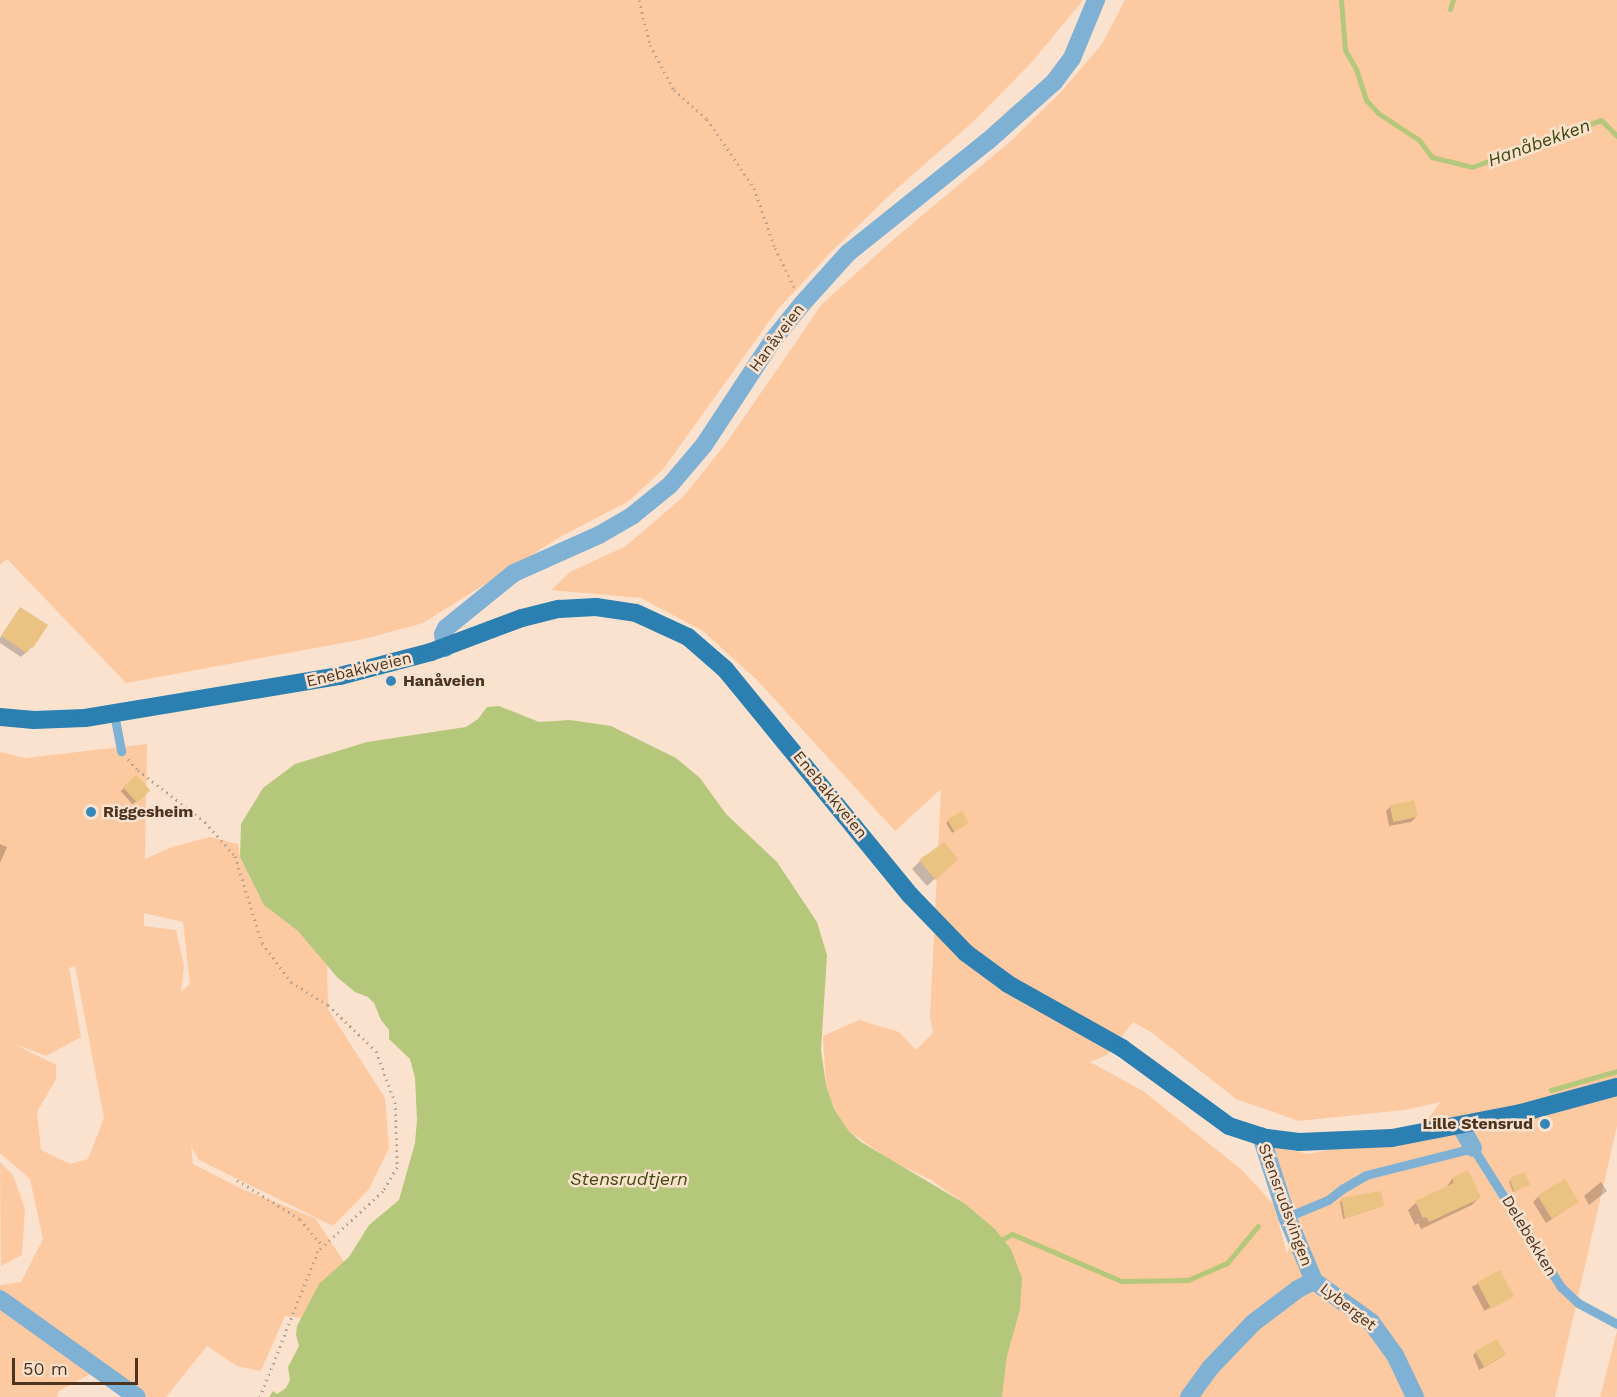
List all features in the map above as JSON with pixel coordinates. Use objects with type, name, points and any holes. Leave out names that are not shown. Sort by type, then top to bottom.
[{"type":"main road","name":"Enebakkveien","points":[[0,717],[61,720],[114,714],[340,676],[445,648],[522,618],[577,607],[605,608],[636,613],[688,637],[713,657],[740,684],[910,895],[966,953],[1017,990],[1122,1048],[1216,1119],[1261,1136],[1299,1142],[1338,1143],[1392,1138],[1461,1127],[1617,1087]]},
{"type":"street","name":"Hanåveien","points":[[445,648],[443,634],[446,628],[513,573],[593,538],[633,515],[670,486],[704,445],[773,340],[802,304],[848,254],[988,141],[1054,82],[1072,58],[1096,0]]},
{"type":"street","name":"Delebekken","points":[[1461,1127],[1473,1148]]},
{"type":"street","name":"Stensrudsvingen","points":[[1189,1397],[1210,1368],[1253,1323],[1298,1289],[1314,1281],[1287,1217],[1261,1136]]},
{"type":"street","name":"Lyberget","points":[[1314,1281],[1371,1322],[1395,1355],[1415,1397]]},
{"type":"street","points":[[0,1299],[136,1397]]},
{"type":"lane","points":[[114,714],[121,751]]},
{"type":"lane","points":[[1287,1217],[1328,1200],[1366,1175],[1473,1148]]},
{"type":"lane","name":"Delebekken","points":[[1473,1148],[1561,1287],[1578,1303],[1617,1324]]},
{"type":"path","points":[[639,0],[650,45],[674,90],[708,119],[754,188],[776,248],[802,304]]},
{"type":"path","points":[[121,751],[138,770],[205,822],[235,856],[262,943],[291,982],[328,1005],[376,1051],[386,1073],[396,1111],[397,1167],[383,1191],[318,1251],[260,1397]]},
{"type":"path","points":[[237,1180],[300,1219],[323,1246]]},
{"type":"shaded area","points":[[0,0],[1083,0],[1032,62],[975,120],[893,192],[830,253],[778,309],[664,468],[629,501],[560,537],[423,623],[364,639],[126,683],[7,559],[0,565]]},
{"type":"shaded area","points":[[1125,0],[1617,0],[1617,1126],[1555,1397],[1002,1397],[1007,1356],[1011,1249],[994,1228],[964,1203],[931,1180],[888,1159],[848,1130],[834,1109],[826,1085],[823,1036],[859,1020],[899,1032],[916,1050],[933,1033],[930,1017],[941,789],[895,831],[756,679],[703,631],[641,598],[551,590],[570,572],[626,546],[683,497],[727,442],[822,304],[894,239],[1011,141],[1061,92],[1102,44]],"holes":[[[1133,1022],[1151,1032],[1236,1099],[1299,1121],[1404,1110],[1441,1102],[1419,1130],[1309,1154],[1252,1142],[1272,1160],[1293,1236],[1287,1254],[1274,1205],[1242,1170],[1143,1091],[1090,1062],[1107,1055]]]},
{"type":"shaded area","points":[[147,744],[145,859],[172,847],[210,837],[238,844],[240,857],[264,905],[298,931],[327,964],[328,1009],[385,1098],[389,1148],[369,1189],[333,1226],[199,1160],[191,1146],[193,1164],[242,1189],[315,1218],[348,1268],[309,1319],[285,1316],[261,1371],[237,1366],[207,1346],[166,1397],[148,1397],[107,1365],[59,1391],[57,1397],[0,1397],[0,1285],[21,1282],[43,1239],[30,1179],[0,1153],[0,752],[25,758]],"holes":[[[144,913],[183,922],[190,984],[181,992],[184,966],[176,930],[144,926]],[[75,966],[104,1118],[88,1159],[70,1164],[41,1150],[37,1112],[56,1079],[56,1065],[12,1043],[46,1056],[81,1037],[69,968]]]},
{"type":"shaded area","points":[[0,1162],[13,1175],[25,1209],[22,1255],[1,1266]]},
{"type":"shaded area","points":[[1617,1331],[1617,1397],[1600,1397]]},
{"type":"water","name":"Stensrudtjern","points":[[499,706],[539,722],[570,720],[611,726],[676,758],[700,778],[726,814],[777,862],[817,922],[827,955],[821,1050],[826,1085],[834,1109],[848,1130],[861,1142],[964,1203],[994,1228],[1011,1249],[1022,1278],[1020,1309],[1007,1356],[1002,1397],[269,1397],[273,1391],[277,1394],[286,1388],[290,1380],[288,1367],[299,1346],[296,1335],[297,1326],[319,1284],[349,1257],[369,1225],[399,1200],[415,1143],[417,1120],[415,1078],[410,1059],[389,1039],[389,1030],[381,1020],[374,1003],[368,997],[355,992],[337,977],[298,931],[264,905],[240,857],[241,824],[263,788],[295,764],[367,742],[466,727],[478,719],[487,707]]},
{"type":"building","points":[[20,607],[48,625],[33,648],[31,646],[27,653],[1,636]]},
{"type":"building","points":[[136,775],[150,790],[137,803],[123,787]]},
{"type":"building","points":[[1414,800],[1418,817],[1393,822],[1390,806]]},
{"type":"building","points":[[962,811],[969,823],[954,832],[947,820]]},
{"type":"building","points":[[944,842],[958,859],[936,880],[919,860]]},
{"type":"building","points":[[1468,1170],[1481,1198],[1429,1222],[1426,1217],[1423,1218],[1415,1201],[1454,1183],[1452,1178]]},
{"type":"building","points":[[1525,1172],[1530,1185],[1514,1191],[1509,1178]]},
{"type":"building","points":[[1565,1179],[1579,1202],[1551,1219],[1538,1195]]},
{"type":"building","points":[[1381,1191],[1384,1206],[1345,1218],[1341,1198]]},
{"type":"building","points":[[1500,1270],[1514,1296],[1491,1309],[1477,1282]]},
{"type":"building","points":[[1497,1339],[1506,1355],[1484,1367],[1475,1351]]},
{"type":"waterway","name":"Hanåbekken","points":[[1341,0],[1345,50],[1356,69],[1366,100],[1378,113],[1419,140],[1432,157],[1472,167],[1601,120],[1617,136]]},
{"type":"waterway","points":[[1450,9],[1453,0]]},
{"type":"waterway","points":[[1551,1090],[1617,1071]]},
{"type":"waterway","points":[[1003,1239],[1012,1234],[1121,1281],[1188,1280],[1227,1263],[1258,1226]]},
{"type":"place","name":"Hanåveien","points":[[391,681]]},
{"type":"place","name":"Riggesheim","points":[[91,812]]},
{"type":"place","name":"Lille Stensrud","points":[[1545,1124]]}]
